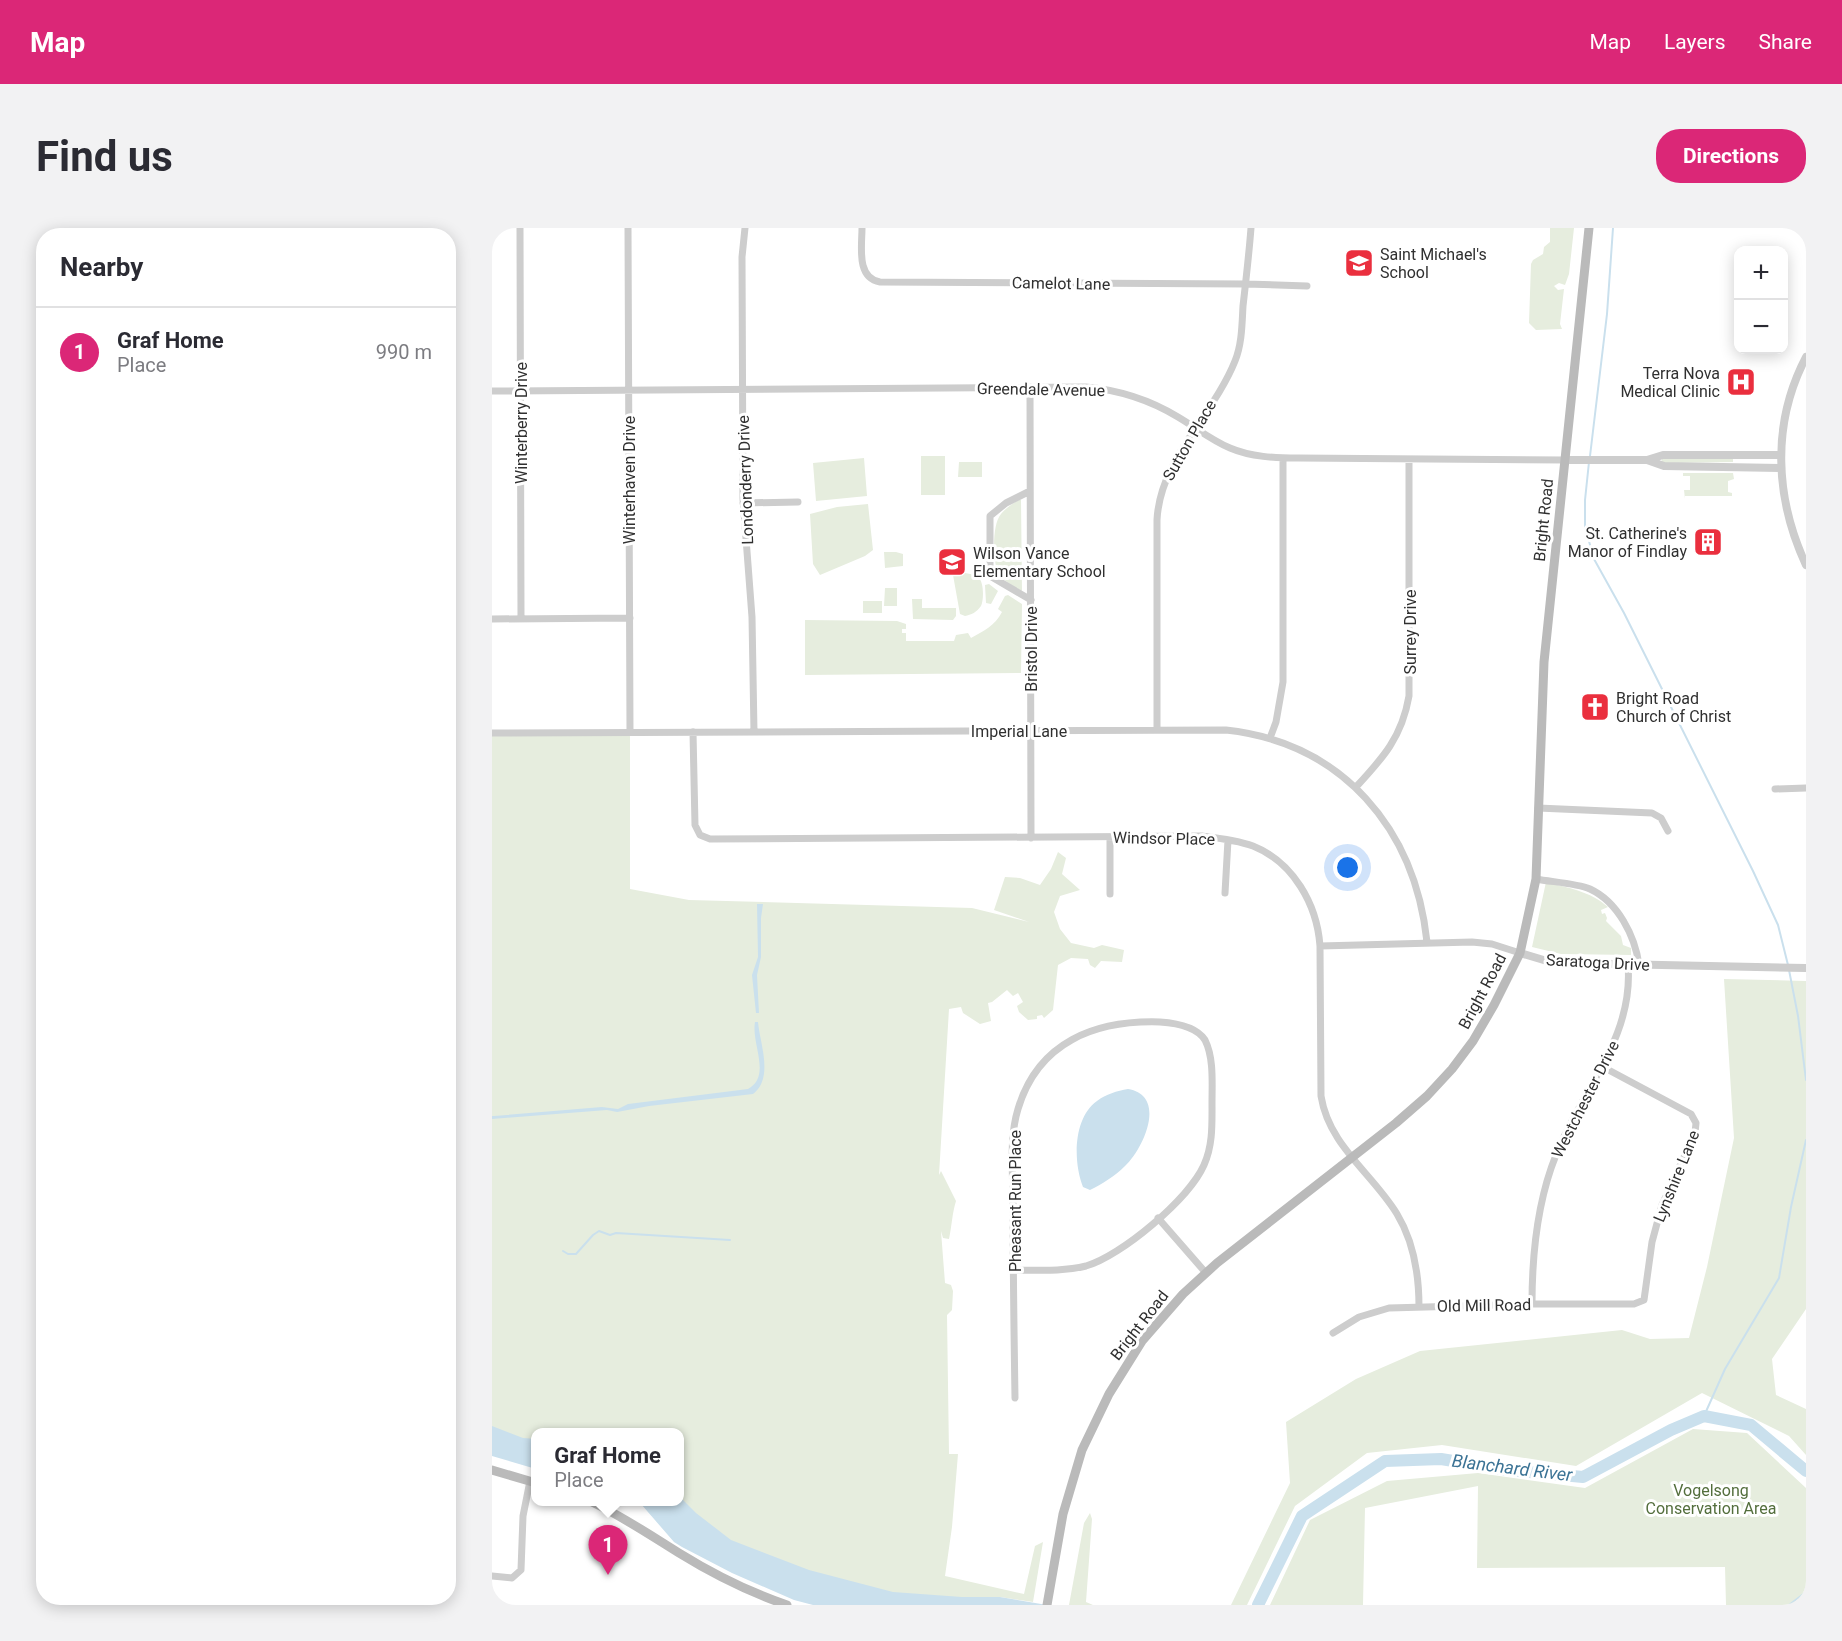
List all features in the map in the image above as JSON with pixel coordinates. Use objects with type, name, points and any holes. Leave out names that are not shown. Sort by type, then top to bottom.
[{"type":"main road","name":"Bright Road","points":[[1047,1605],[1070,1489],[1082,1450],[1119,1376],[1149,1333],[1183,1294],[1206,1273],[1416,1106],[1452,1070],[1484,1023],[1520,953],[1536,879],[1544,662],[1589,228]]},
{"type":"main road","points":[[492,1470],[531,1481]]},
{"type":"main road","points":[[600,1506],[619,1515],[703,1567],[787,1605]]},
{"type":"street","name":"Winterberry Drive","points":[[520,228],[521,619]]},
{"type":"street","name":"Winterhaven Drive","points":[[628,228],[630,732]]},
{"type":"street","name":"Londonderry Drive","points":[[745,228],[742,257],[743,503],[752,617],[754,732]]},
{"type":"street","name":"Camelot Lane","points":[[862,228],[864,269],[870,279],[880,282],[1306,286]]},
{"type":"street","name":"Sutton Place","points":[[1157,730],[1156,520],[1158,500],[1173,464],[1236,359],[1241,334],[1251,228]]},
{"type":"street","points":[[1806,357],[1788,404],[1780,455],[1785,505],[1790,525],[1806,565]]},
{"type":"street","name":"Bristol Drive","points":[[1030,387],[1031,838]]},
{"type":"street","name":"Greendale Avenue","points":[[492,391],[1086,387],[1121,393],[1163,409],[1221,443],[1240,451],[1283,458],[1597,461],[1647,460],[1663,455],[1780,455]]},
{"type":"street","points":[[1270,738],[1276,722],[1283,682],[1283,458]]},
{"type":"street","name":"Surrey Drive","points":[[1356,788],[1389,749],[1400,729],[1408,704],[1410,681],[1409,459]]},
{"type":"street","name":"Greendale Avenue","points":[[1647,460],[1664,466],[1780,468]]},
{"type":"street","points":[[1030,491],[1006,503],[990,516],[990,576],[1031,600]]},
{"type":"street","points":[[743,503],[798,502]]},
{"type":"street","points":[[492,619],[630,618]]},
{"type":"street","name":"Imperial Lane","points":[[492,733],[1226,730],[1250,733],[1270,738],[1315,758],[1356,788],[1383,818],[1408,861],[1422,904],[1428,942]]},
{"type":"street","name":"Windsor Place","points":[[693,732],[695,825],[705,838],[732,840],[1202,837],[1245,843],[1264,851],[1291,874],[1303,890],[1312,908],[1320,946],[1321,1096],[1328,1122],[1352,1158],[1396,1212],[1405,1231],[1417,1270],[1419,1306]]},
{"type":"street","points":[[1775,789],[1806,788]]},
{"type":"street","points":[[1538,808],[1652,813],[1660,818],[1668,831]]},
{"type":"street","points":[[1110,837],[1110,894]]},
{"type":"street","points":[[1225,893],[1228,840]]},
{"type":"street","points":[[1536,879],[1589,888],[1604,898],[1616,910],[1634,942],[1639,965]]},
{"type":"street","name":"Saratoga Drive","points":[[1320,946],[1482,942],[1557,962],[1802,968]]},
{"type":"street","name":"Westchester Drive","points":[[1532,1304],[1537,1230],[1552,1164],[1603,1067],[1622,1023],[1627,993],[1628,964]]},
{"type":"street","name":"Pheasant Run Place","points":[[1014,1270],[1065,1270],[1095,1263],[1122,1249],[1194,1183],[1209,1151],[1212,1131],[1210,1059],[1205,1041],[1194,1030],[1166,1023],[1119,1023],[1090,1030],[1063,1045],[1041,1066],[1029,1082],[1018,1110],[1013,1141],[1014,1270],[1015,1398]]},
{"type":"street","name":"Lynshire Lane","points":[[1603,1067],[1691,1114],[1696,1123],[1695,1133],[1662,1205],[1652,1242],[1646,1296],[1642,1302]]},
{"type":"street","points":[[1158,1218],[1206,1273]]},
{"type":"street","name":"Old Mill Road","points":[[1333,1333],[1369,1313],[1389,1308],[1634,1304],[1642,1302]]},
{"type":"street","points":[[492,1576],[512,1578],[521,1570],[523,1515],[531,1489]]},
{"type":"green space","points":[[1550,228],[1574,228],[1569,274],[1565,285],[1559,283],[1554,286],[1558,290],[1564,289],[1560,324],[1562,329],[1536,330],[1529,323],[1531,264],[1543,254],[1544,247],[1550,242]]},
{"type":"green space","points":[[921,456],[945,456],[945,495],[921,495]]},
{"type":"green space","points":[[1663,457],[1733,458],[1733,462],[1664,463],[1661,462]]},
{"type":"green space","points":[[864,458],[867,496],[816,501],[813,463]]},
{"type":"green space","points":[[959,462],[982,462],[982,477],[958,477]]},
{"type":"green space","points":[[1683,473],[1733,473],[1734,479],[1728,481],[1728,492],[1732,493],[1732,496],[1685,496],[1685,499],[1684,490],[1690,490],[1690,476],[1683,476]]},
{"type":"green space","points":[[1021,500],[1022,591],[1001,577],[997,570],[994,550],[998,519],[1005,510]]},
{"type":"green space","points":[[868,504],[873,550],[865,556],[820,575],[813,564],[810,514],[837,507]]},
{"type":"green space","points":[[884,552],[903,554],[903,566],[885,568]]},
{"type":"green space","points":[[959,572],[978,577],[982,586],[981,606],[974,613],[965,616],[960,614],[953,575]]},
{"type":"green space","points":[[989,584],[998,591],[991,604],[986,603],[985,585]]},
{"type":"green space","points":[[885,588],[897,588],[897,606],[884,606]]},
{"type":"green space","points":[[1008,595],[1022,604],[1021,673],[805,675],[805,620],[897,621],[906,624],[906,629],[902,629],[902,633],[906,633],[906,641],[954,641],[956,635],[968,633],[971,638],[992,625],[1002,612],[998,609],[1005,596]]},
{"type":"green space","points":[[912,599],[922,599],[922,608],[956,608],[956,616],[953,620],[913,619]]},
{"type":"green space","points":[[863,601],[882,601],[882,613],[863,613]]},
{"type":"green space","points":[[630,732],[630,889],[689,900],[972,908],[1029,922],[994,910],[1005,877],[1020,878],[1040,885],[1051,869],[1058,852],[1066,858],[1062,874],[1080,890],[1060,896],[1054,912],[1060,929],[1071,943],[1094,948],[1102,945],[1124,950],[1122,962],[1101,961],[1095,968],[1090,965],[1088,959],[1071,958],[1058,965],[1053,1010],[1044,1018],[1042,1015],[1037,1016],[1037,1019],[1028,1020],[1019,1012],[1017,1006],[1023,1002],[1018,993],[1013,996],[1007,990],[988,1003],[991,1021],[980,1024],[963,1013],[961,1007],[949,1009],[939,1175],[941,1171],[956,1201],[949,1239],[943,1238],[941,1231],[945,1283],[951,1285],[953,1291],[952,1310],[947,1315],[949,1454],[958,1454],[945,1576],[1024,1594],[1035,1546],[1043,1542],[1033,1602],[1000,1597],[926,1605],[712,1547],[683,1506],[684,1428],[531,1428],[531,1449],[492,1434],[492,733]]},
{"type":"green space","points":[[1546,882],[1586,894],[1608,907],[1601,910],[1602,914],[1605,913],[1606,921],[1621,936],[1623,945],[1631,948],[1631,955],[1561,954],[1532,947]]},
{"type":"green space","points":[[1724,979],[1806,981],[1806,1309],[1772,1359],[1776,1395],[1806,1409],[1806,1455],[1789,1436],[1702,1393],[1576,1466],[1442,1445],[1367,1453],[1295,1506],[1247,1605],[1231,1605],[1290,1483],[1286,1422],[1356,1379],[1420,1351],[1622,1330],[1650,1339],[1689,1338],[1707,1267],[1734,1138]]},
{"type":"green space","name":"Vogelsong Conservation Area","points":[[1693,1429],[1747,1433],[1806,1488],[1806,1605],[1726,1605],[1725,1567],[1477,1568],[1478,1486],[1365,1508],[1363,1605],[1270,1605],[1310,1520],[1387,1481],[1478,1473],[1585,1488]]},
{"type":"green space","points":[[1090,1513],[1092,1519],[1086,1602],[1093,1605],[1069,1605],[1084,1523]]},
{"type":"water","points":[[757,904],[763,904],[761,957],[757,975],[759,1013],[756,1013],[752,975],[758,957]]},
{"type":"water","points":[[755,1022],[758,1022],[764,1070],[763,1079],[753,1094],[617,1112],[607,1110],[492,1119],[492,1116],[602,1107],[618,1109],[628,1104],[748,1089],[759,1076],[760,1068]]},
{"type":"water","points":[[1128,1089],[1140,1094],[1147,1102],[1148,1124],[1144,1136],[1139,1148],[1125,1166],[1108,1180],[1090,1190],[1083,1187],[1078,1165],[1077,1141],[1083,1118],[1100,1099]]},
{"type":"water","points":[[492,1426],[523,1438],[531,1439],[531,1468],[492,1456]]},
{"type":"water","points":[[684,1501],[731,1540],[809,1570],[893,1592],[1000,1597],[1047,1605],[813,1605],[794,1600],[732,1573],[674,1542],[643,1506],[684,1506]]},
{"type":"waterway","points":[[1590,456],[1607,314],[1613,228]]},
{"type":"waterway","points":[[1589,462],[1585,527],[1594,559],[1624,613],[1753,871],[1778,925],[1788,965]]},
{"type":"waterway","points":[[1789,970],[1798,1016],[1806,1080]]},
{"type":"waterway","points":[[1704,1416],[1725,1369],[1779,1278],[1791,1207],[1806,1140]]},
{"type":"waterway","points":[[563,1251],[576,1254],[599,1231],[610,1235],[616,1233],[730,1240]]},
{"type":"waterway","name":"Blanchard River","points":[[1258,1605],[1302,1516],[1385,1461],[1441,1459],[1508,1470],[1583,1477],[1671,1430],[1704,1416],[1751,1425],[1806,1471]]},
{"type":"waterway","points":[[1789,1605],[1806,1592]]},
{"type":"place","name":"Saint Michael's School","points":[[1359,263]]},
{"type":"place","name":"Terra Nova Medical Clinic","points":[[1741,382]]},
{"type":"place","name":"St. Catherine's Manor of Findlay","points":[[1708,542]]},
{"type":"place","name":"Wilson Vance Elementary School","points":[[952,562]]},
{"type":"place","name":"Bright Road Church of Christ","points":[[1595,707]]},
{"type":"place","name":"Graf Home","points":[[608,1575]]}]
